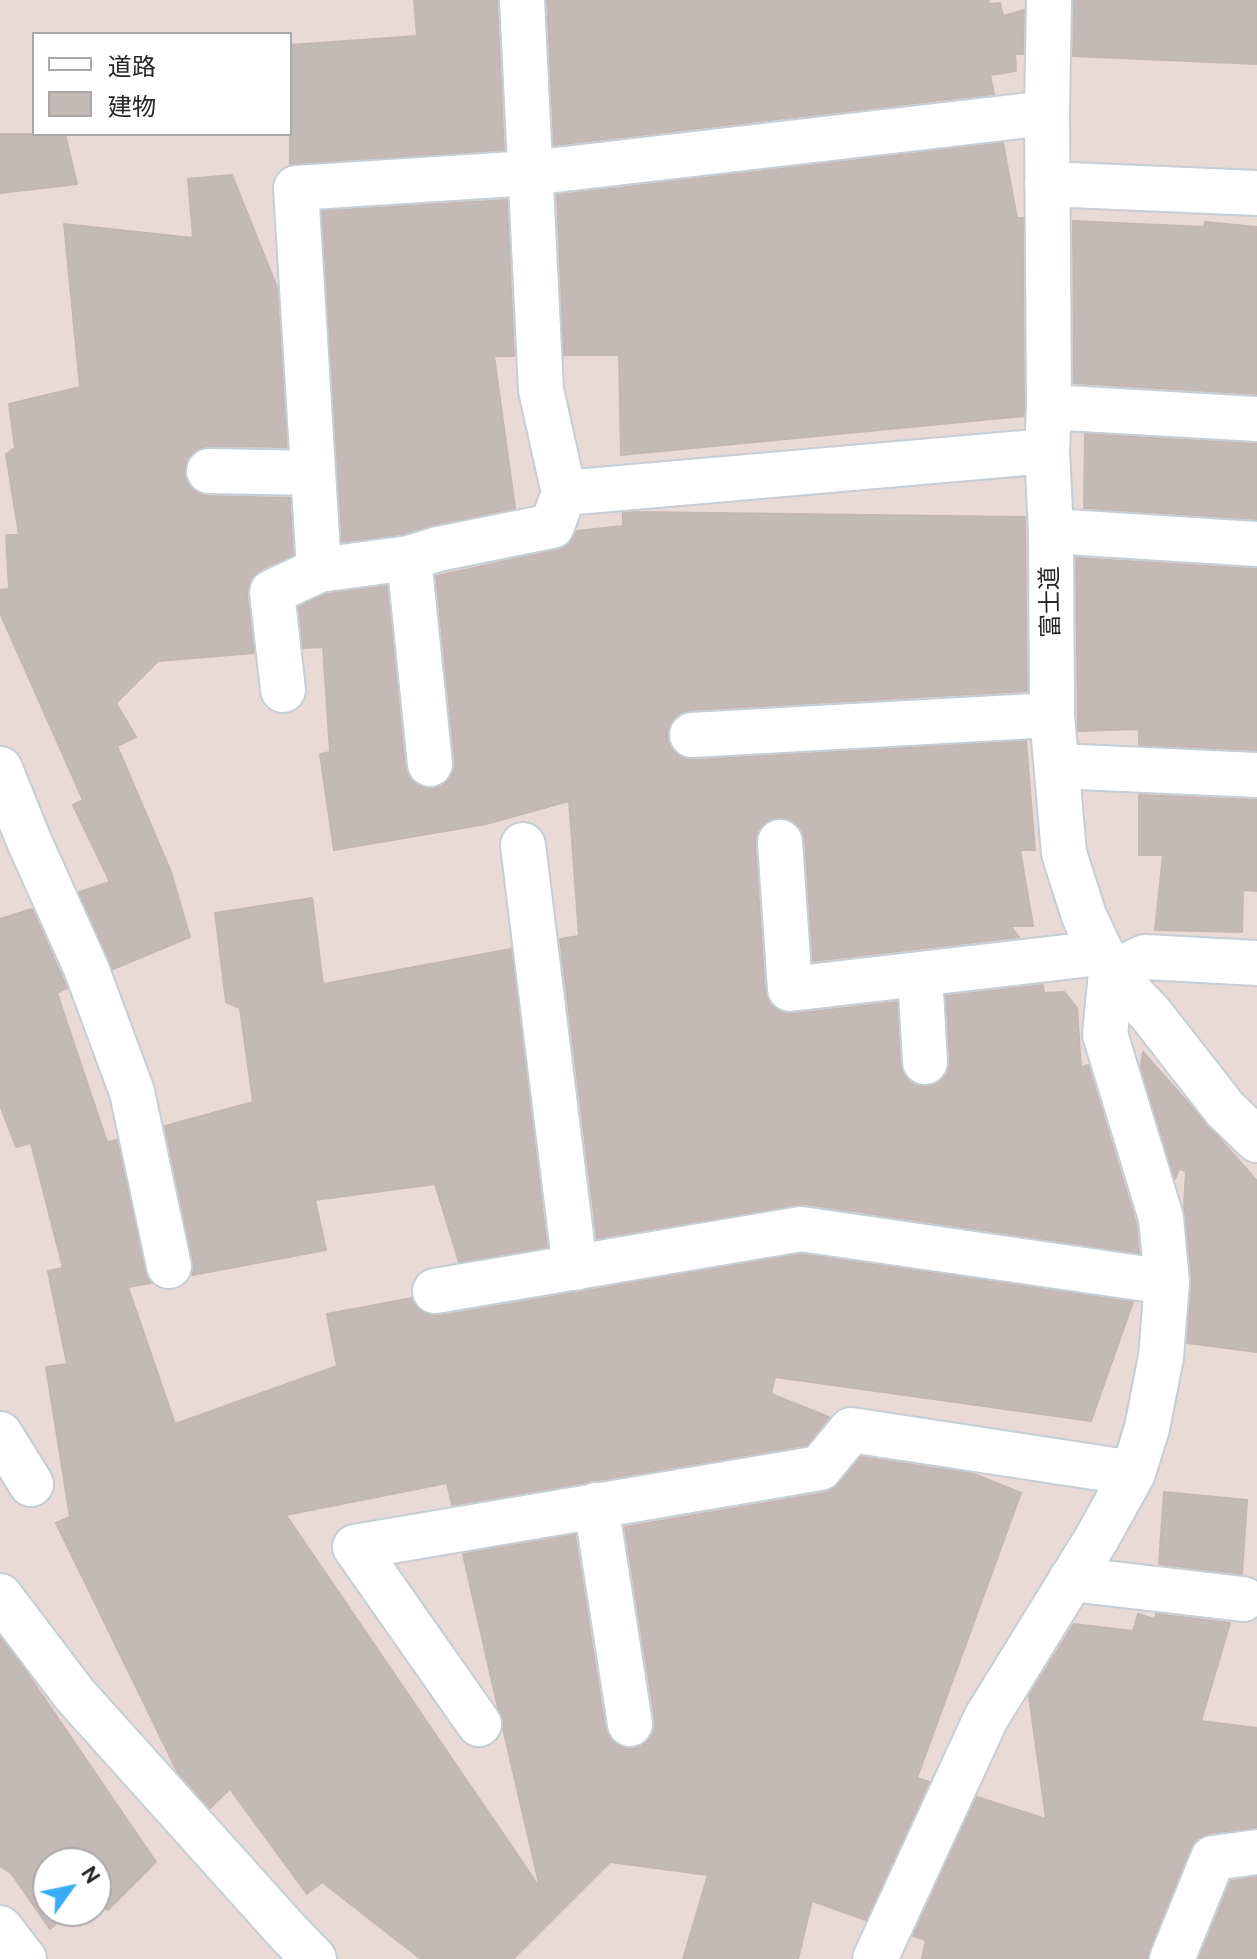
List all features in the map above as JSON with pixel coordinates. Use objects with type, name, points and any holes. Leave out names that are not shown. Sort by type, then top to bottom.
[{"type":"street","points":[[283,690],[272,592],[319,570],[409,558],[438,549],[552,526],[564,493],[541,390],[522,0]]},
{"type":"street","name":"富士道","points":[[1049,0],[1047,451],[1051,531],[1052,715],[1064,853],[1084,916],[1105,963],[1241,1108],[1257,1140]]},
{"type":"street","points":[[319,570],[296,188],[530,173],[1047,113]]},
{"type":"street","points":[[1047,184],[1257,193]]},
{"type":"street","points":[[1049,407],[1257,419]]},
{"type":"street","points":[[564,493],[1047,451]]},
{"type":"street","points":[[209,471],[313,473]]},
{"type":"street","points":[[1051,531],[1257,544]]},
{"type":"street","points":[[409,558],[430,764]]},
{"type":"street","points":[[692,735],[1052,715]]},
{"type":"street","points":[[1057,766],[1257,775]]},
{"type":"street","points":[[0,769],[86,968],[132,1092],[169,1266]]},
{"type":"street","points":[[780,842],[790,989],[920,974],[1105,963],[1145,957],[1257,963]]},
{"type":"street","points":[[523,845],[575,1268]]},
{"type":"street","points":[[875,1959],[986,1718],[1133,1473],[1147,1428],[1161,1357],[1167,1282],[1161,1218],[1105,1034],[1105,963]]},
{"type":"street","points":[[920,974],[925,1062]]},
{"type":"street","points":[[435,1291],[801,1229],[1167,1282]]},
{"type":"street","points":[[479,1724],[355,1547],[820,1468],[851,1430],[1133,1473]]},
{"type":"street","points":[[0,1434],[31,1484]]},
{"type":"street","points":[[596,1505],[630,1724]]},
{"type":"street","points":[[1071,1579],[1243,1599]]},
{"type":"street","points":[[0,1596],[75,1695],[314,1959]]},
{"type":"street","points":[[1172,1959],[1213,1858],[1257,1852]]},
{"type":"street","points":[[0,1928],[24,1959]]},
{"type":"building","points":[[414,0],[497,0],[504,150],[290,164],[292,45],[417,36]]},
{"type":"building","points":[[547,0],[988,0],[989,4],[1000,3],[1003,16],[1024,10],[1023,54],[1015,54],[1016,71],[990,75],[994,94],[554,145]]},
{"type":"building","points":[[1074,0],[1257,0],[1257,64],[1073,56]]},
{"type":"building","points":[[0,134],[65,136],[77,184],[0,193]]},
{"type":"building","points":[[1003,143],[1017,218],[1023,218],[1024,416],[621,455],[619,355],[564,355],[557,195]]},
{"type":"building","points":[[232,175],[277,287],[287,447],[209,446],[198,449],[188,457],[184,471],[188,484],[197,493],[208,496],[290,498],[293,555],[261,569],[250,581],[247,595],[254,653],[158,661],[116,703],[136,737],[117,746],[171,872],[190,937],[113,969],[79,892],[110,882],[73,805],[83,800],[0,613],[0,590],[9,589],[6,535],[19,535],[6,454],[15,448],[9,404],[80,387],[64,224],[193,238],[188,179]]},
{"type":"building","points":[[507,200],[514,356],[494,356],[515,508],[404,534],[342,542],[322,211]]},
{"type":"building","points":[[1073,221],[1204,227],[1205,222],[1257,227],[1257,394],[1074,383]]},
{"type":"building","points":[[1085,434],[1257,444],[1257,519],[1084,508]]},
{"type":"building","points":[[623,513],[1025,517],[1027,691],[691,710],[679,714],[670,723],[667,737],[680,757],[693,760],[1026,741],[1035,850],[1020,850],[1033,926],[1010,926],[1019,937],[813,961],[805,840],[801,829],[792,820],[778,817],[767,821],[758,830],[755,843],[765,991],[770,1004],[780,1012],[792,1014],[897,1002],[900,1063],[904,1075],[913,1084],[926,1087],[939,1082],[948,1073],[946,996],[1043,985],[1044,993],[1064,992],[1077,1008],[1081,1068],[1088,1065],[1136,1223],[1139,1253],[804,1204],[597,1238],[560,939],[579,936],[569,801],[486,824],[334,850],[320,754],[330,752],[323,647],[303,648],[299,607],[326,594],[387,586],[405,767],[409,778],[419,786],[433,789],[445,784],[452,775],[455,761],[436,576],[557,550],[569,544],[577,531],[623,526]]},
{"type":"building","points":[[1076,558],[1257,569],[1257,750],[1139,745],[1139,729],[1078,731]]},
{"type":"building","points":[[1139,795],[1257,800],[1257,891],[1243,890],[1242,932],[1155,930],[1163,855],[1139,855]]},
{"type":"building","points":[[312,898],[323,984],[511,949],[547,1247],[459,1262],[435,1184],[315,1200],[326,1250],[192,1275],[193,1261],[165,1126],[253,1102],[240,1008],[226,1002],[215,913]]},
{"type":"building","points":[[32,909],[67,988],[57,993],[107,1142],[117,1140],[145,1271],[151,1283],[128,1287],[175,1424],[337,1366],[327,1314],[412,1298],[416,1307],[426,1314],[439,1316],[801,1254],[1133,1302],[1091,1421],[775,1377],[771,1394],[829,1417],[807,1445],[452,1505],[447,1483],[286,1515],[540,1888],[503,1728],[504,1721],[498,1708],[463,1554],[575,1535],[605,1728],[611,1740],[620,1747],[633,1749],[646,1743],[654,1732],[655,1720],[625,1527],[824,1493],[839,1484],[861,1457],[974,1474],[1021,1493],[917,1778],[929,1782],[866,1920],[812,1901],[798,1959],[683,1959],[708,1875],[610,1862],[513,1959],[421,1959],[322,1882],[307,1894],[230,1789],[210,1808],[177,1771],[56,1523],[70,1517],[46,1367],[67,1364],[48,1271],[63,1268],[31,1143],[16,1147],[0,1105],[0,919]]},
{"type":"building","points":[[1143,1052],[1257,1181],[1254,1185],[1257,1188],[1257,1352],[1187,1343],[1192,1280],[1184,1207],[1186,1171],[1179,1169],[1175,1179],[1141,1067]]},
{"type":"building","points":[[1164,1492],[1247,1500],[1242,1574],[1159,1564]]},
{"type":"building","points":[[1138,1614],[1155,1619],[1156,1614],[1230,1623],[1201,1721],[1257,1728],[1257,1828],[1210,1833],[1197,1839],[1190,1849],[1148,1959],[922,1959],[926,1940],[913,1936],[977,1797],[1046,1819],[1029,1696],[1074,1624],[1133,1631]]},
{"type":"building","points":[[0,1637],[156,1862],[112,1906],[112,1847],[32,1847],[32,1903],[11,1873],[0,1866]]},
{"type":"building","points":[[1257,1877],[1257,1959],[1199,1959],[1231,1881]]}]
